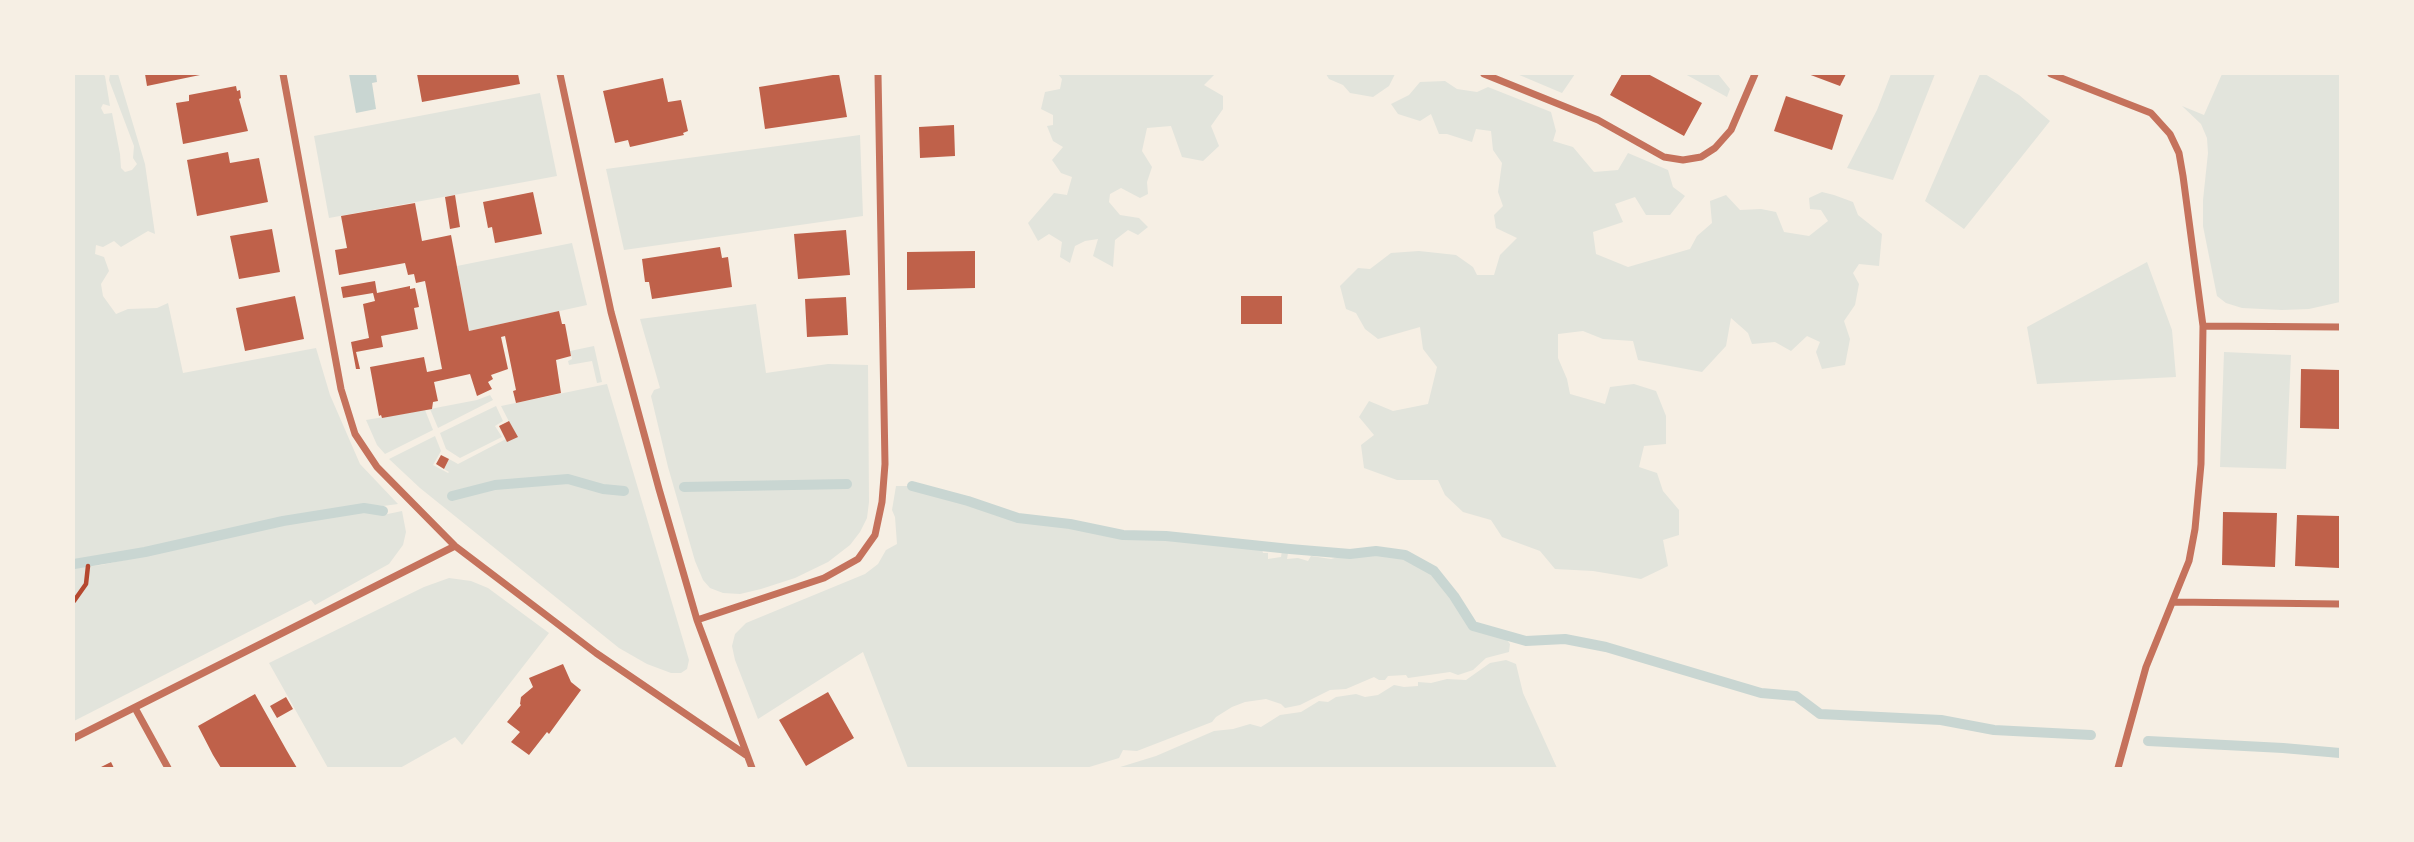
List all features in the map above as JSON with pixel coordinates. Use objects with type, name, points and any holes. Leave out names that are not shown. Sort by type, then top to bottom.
[{"type":"street","points":[[283,74],[341,389],[355,434],[377,467],[455,546],[596,653],[746,755]]},
{"type":"street","points":[[560,74],[611,312],[697,620],[752,768]]},
{"type":"street","points":[[697,620],[824,579],[858,559],[875,535],[882,502],[885,464],[878,74]]},
{"type":"street","points":[[1484,74],[1598,120],[1664,157],[1683,160],[1701,156],[1716,148],[1731,130],[1755,74]]},
{"type":"street","points":[[2051,74],[2151,113],[2170,134],[2179,153],[2183,176],[2203,326],[2201,464],[2189,561],[2146,667],[2118,768]]},
{"type":"street","points":[[2203,326],[2340,327]]},
{"type":"street","points":[[74,738],[455,546]]},
{"type":"street","points":[[2173,602],[2340,604]]},
{"type":"street","points":[[135,708],[168,768]]},
{"type":"path","points":[[74,601],[86,584],[89,566]]},
{"type":"shaded area","points":[[74,74],[105,76],[110,106],[103,104],[101,108],[104,114],[112,113],[121,168],[125,172],[132,170],[137,164],[133,158],[134,146],[109,80],[110,74],[118,74],[145,164],[155,234],[148,231],[121,247],[114,241],[103,247],[96,245],[95,254],[104,257],[109,271],[101,284],[103,296],[116,314],[128,309],[157,308],[168,303],[183,373],[316,348],[330,395],[360,464],[398,504],[365,505],[293,517],[232,528],[145,549],[74,560]]},
{"type":"shaded area","points":[[349,74],[376,74],[377,82],[372,83],[376,109],[356,113]]},
{"type":"shaded area","points":[[1058,74],[1215,74],[1204,85],[1223,96],[1223,109],[1211,126],[1219,146],[1203,161],[1182,157],[1171,126],[1147,128],[1142,151],[1152,167],[1147,182],[1148,194],[1140,198],[1121,188],[1110,194],[1109,202],[1120,215],[1139,218],[1148,227],[1138,235],[1128,230],[1115,240],[1113,267],[1093,256],[1098,239],[1075,246],[1070,263],[1060,257],[1062,242],[1049,234],[1038,241],[1028,223],[1054,193],[1067,195],[1072,177],[1061,173],[1052,160],[1063,147],[1053,141],[1047,126],[1053,125],[1053,115],[1041,109],[1045,92],[1060,89],[1062,79]]},
{"type":"shaded area","points":[[1326,74],[1395,74],[1389,86],[1373,97],[1350,93]]},
{"type":"shaded area","points":[[1517,74],[1575,74],[1562,93]]},
{"type":"shaded area","points":[[1685,74],[1718,74],[1730,89],[1727,97]]},
{"type":"shaded area","points":[[1891,74],[1935,74],[1893,180],[1847,168],[1877,110]]},
{"type":"shaded area","points":[[1980,74],[1985,74],[2019,95],[2050,121],[1964,229],[1925,201]]},
{"type":"shaded area","points":[[2222,74],[2340,74],[2340,302],[2309,309],[2282,310],[2242,308],[2226,303],[2217,296],[2203,226],[2207,138],[2201,124],[2182,106],[2204,115]]},
{"type":"shaded area","points":[[1445,81],[1457,89],[1477,92],[1488,87],[1551,112],[1556,131],[1553,141],[1573,147],[1594,172],[1618,170],[1628,153],[1668,170],[1673,187],[1685,196],[1670,215],[1646,215],[1635,197],[1615,204],[1623,222],[1593,232],[1596,254],[1628,267],[1690,249],[1697,236],[1712,223],[1710,201],[1726,195],[1740,210],[1761,209],[1776,212],[1784,232],[1809,236],[1828,221],[1821,210],[1810,209],[1809,198],[1822,192],[1834,195],[1853,202],[1858,215],[1882,234],[1879,266],[1859,264],[1853,273],[1859,284],[1855,305],[1844,321],[1850,339],[1845,365],[1822,369],[1816,352],[1820,342],[1807,336],[1791,351],[1775,342],[1752,344],[1748,333],[1731,318],[1726,346],[1702,372],[1638,360],[1633,341],[1603,339],[1583,331],[1558,334],[1558,358],[1570,394],[1605,404],[1610,387],[1634,384],[1656,391],[1666,416],[1666,444],[1644,446],[1639,467],[1657,473],[1663,491],[1679,510],[1679,535],[1663,540],[1668,566],[1641,579],[1593,571],[1555,569],[1540,551],[1502,537],[1491,520],[1463,512],[1445,495],[1438,480],[1397,480],[1364,468],[1361,445],[1374,435],[1359,417],[1369,401],[1393,411],[1428,404],[1437,367],[1423,349],[1420,327],[1378,339],[1365,329],[1356,313],[1346,309],[1340,286],[1358,268],[1370,269],[1391,253],[1419,251],[1456,255],[1473,267],[1477,275],[1494,275],[1500,255],[1517,238],[1496,228],[1494,215],[1503,206],[1498,192],[1502,163],[1493,150],[1491,131],[1476,129],[1472,142],[1439,134],[1431,114],[1420,121],[1398,114],[1391,104],[1409,95],[1420,82]]},
{"type":"shaded area","points":[[540,93],[557,176],[329,218],[314,136]]},
{"type":"shaded area","points":[[860,135],[863,216],[624,250],[606,169]]},
{"type":"shaded area","points":[[572,243],[587,305],[469,331],[457,266]]},
{"type":"shaded area","points":[[2147,262],[2172,330],[2176,377],[2037,384],[2027,327]]},
{"type":"shaded area","points":[[756,304],[766,373],[828,364],[868,365],[869,502],[867,518],[860,532],[850,545],[828,562],[795,578],[761,589],[740,594],[723,593],[710,588],[703,580],[695,561],[651,396],[654,390],[660,388],[640,319]]},
{"type":"shaded area","points":[[594,346],[602,382],[597,383],[592,361],[569,365],[568,361],[572,359],[570,351]]},
{"type":"shaded area","points":[[2224,352],[2291,355],[2286,469],[2220,467]]},
{"type":"shaded area","points":[[607,384],[689,660],[687,669],[681,673],[671,673],[647,664],[619,648],[420,488],[389,459],[435,436],[441,451],[433,465],[448,473],[444,469],[449,459],[458,464],[506,439],[517,437],[501,406]]},
{"type":"shaded area","points":[[490,395],[493,400],[438,428],[430,409],[477,400]]},
{"type":"shaded area","points":[[496,406],[503,421],[495,426],[502,437],[460,458],[446,449],[440,433]]},
{"type":"shaded area","points":[[425,410],[433,430],[385,454],[377,445],[366,420]]},
{"type":"shaded area","points":[[896,486],[912,486],[1018,518],[1070,524],[1123,535],[1166,536],[1265,547],[1262,549],[1263,553],[1268,553],[1268,559],[1281,557],[1282,551],[1288,553],[1287,559],[1308,561],[1311,556],[1331,559],[1376,551],[1405,555],[1434,571],[1473,625],[1504,636],[1510,644],[1509,652],[1486,658],[1473,670],[1458,675],[1450,672],[1408,678],[1406,675],[1388,676],[1385,680],[1374,677],[1346,689],[1330,690],[1300,705],[1285,708],[1266,699],[1245,702],[1232,707],[1212,722],[1137,751],[1123,750],[1119,758],[1086,768],[908,768],[863,652],[758,719],[735,660],[732,646],[735,634],[746,623],[865,574],[878,564],[886,550],[897,544],[892,510]]},
{"type":"shaded area","points":[[358,511],[383,515],[402,511],[406,532],[403,545],[389,564],[315,605],[311,600],[74,721],[74,568],[101,565],[197,541]]},
{"type":"shaded area","points":[[449,578],[471,581],[488,588],[549,633],[462,745],[455,737],[400,768],[328,768],[269,663],[424,587]]},
{"type":"shaded area","points":[[1506,660],[1516,664],[1523,693],[1557,768],[1117,768],[1156,756],[1214,731],[1250,724],[1261,727],[1280,715],[1301,712],[1319,701],[1328,702],[1336,697],[1356,694],[1365,697],[1378,695],[1394,685],[1404,687],[1418,686],[1418,682],[1466,680],[1490,663]]},
{"type":"building","points":[[145,74],[200,74],[200,75],[147,86]]},
{"type":"building","points":[[417,74],[518,74],[520,84],[422,102]]},
{"type":"building","points":[[839,74],[847,117],[765,129],[759,87]]},
{"type":"building","points":[[1622,74],[1648,74],[1702,103],[1684,136],[1610,95]]},
{"type":"building","points":[[1808,74],[1846,74],[1840,86]]},
{"type":"building","points":[[663,78],[668,102],[681,100],[688,131],[683,133],[684,135],[630,147],[628,140],[615,143],[603,91]]},
{"type":"building","points":[[236,86],[237,91],[240,90],[239,99],[248,131],[183,144],[176,103],[189,101],[189,95]]},
{"type":"building","points":[[1786,96],[1843,115],[1832,150],[1774,131]]},
{"type":"building","points":[[954,125],[955,156],[920,158],[919,127]]},
{"type":"building","points":[[228,152],[230,163],[259,158],[268,202],[197,216],[187,160]]},
{"type":"building","points":[[533,192],[542,234],[495,243],[492,227],[488,228],[483,202]]},
{"type":"building","points":[[455,195],[460,227],[450,229],[445,197]]},
{"type":"building","points":[[415,203],[422,241],[451,235],[469,331],[559,311],[562,324],[565,324],[571,356],[556,360],[561,393],[516,403],[513,391],[516,390],[505,336],[501,337],[508,369],[491,375],[493,379],[488,382],[492,389],[477,396],[470,374],[434,382],[438,401],[433,402],[432,409],[382,418],[379,416],[370,367],[424,357],[427,372],[442,369],[425,281],[416,283],[414,274],[408,275],[405,263],[339,275],[335,250],[347,248],[341,216]]},
{"type":"building","points":[[272,229],[280,272],[239,279],[230,236]]},
{"type":"building","points":[[846,230],[850,275],[798,279],[794,234]]},
{"type":"building","points":[[720,247],[722,258],[728,257],[732,287],[652,299],[649,282],[645,282],[642,259]]},
{"type":"building","points":[[975,251],[975,288],[907,290],[907,252]]},
{"type":"building","points":[[375,281],[377,293],[410,286],[410,289],[415,288],[419,307],[414,308],[418,329],[381,336],[383,347],[356,352],[360,369],[356,369],[351,342],[369,338],[363,304],[375,301],[373,293],[343,298],[341,287]]},
{"type":"building","points":[[295,296],[304,339],[245,351],[236,308]]},
{"type":"building","points":[[1241,296],[1282,296],[1282,324],[1241,324]]},
{"type":"building","points":[[846,297],[848,335],[807,337],[805,299]]},
{"type":"building","points":[[2301,369],[2340,370],[2340,429],[2300,428]]},
{"type":"building","points":[[509,421],[518,437],[507,442],[499,426]]},
{"type":"building","points":[[441,455],[449,459],[444,469],[436,464]]},
{"type":"building","points":[[2223,512],[2277,513],[2275,567],[2222,565]]},
{"type":"building","points":[[2297,515],[2340,516],[2339,568],[2295,566]]},
{"type":"building","points":[[563,664],[571,682],[581,690],[549,734],[547,732],[529,755],[511,742],[520,732],[507,722],[521,705],[521,697],[533,687],[529,678]]},
{"type":"building","points":[[828,692],[854,738],[806,766],[779,720]]},
{"type":"building","points":[[255,694],[297,768],[221,768],[213,755],[198,726]]},
{"type":"building","points":[[286,697],[293,709],[277,718],[270,706]]},
{"type":"building","points":[[111,762],[114,768],[99,768]]},
{"type":"waterway","points":[[452,496],[495,485],[568,479],[603,489],[624,491]]},
{"type":"waterway","points":[[684,487],[847,484]]},
{"type":"waterway","points":[[912,486],[1018,518],[1070,524],[1123,535],[1166,536],[1350,554],[1376,551],[1405,555],[1434,571],[1473,626],[1526,641],[1565,639],[1606,647],[1761,693],[1796,696],[1820,714],[1941,720],[1994,730],[2091,735]]},
{"type":"waterway","points":[[74,564],[145,552],[283,521],[364,508],[383,511]]},
{"type":"waterway","points":[[2148,741],[2340,753]]}]
